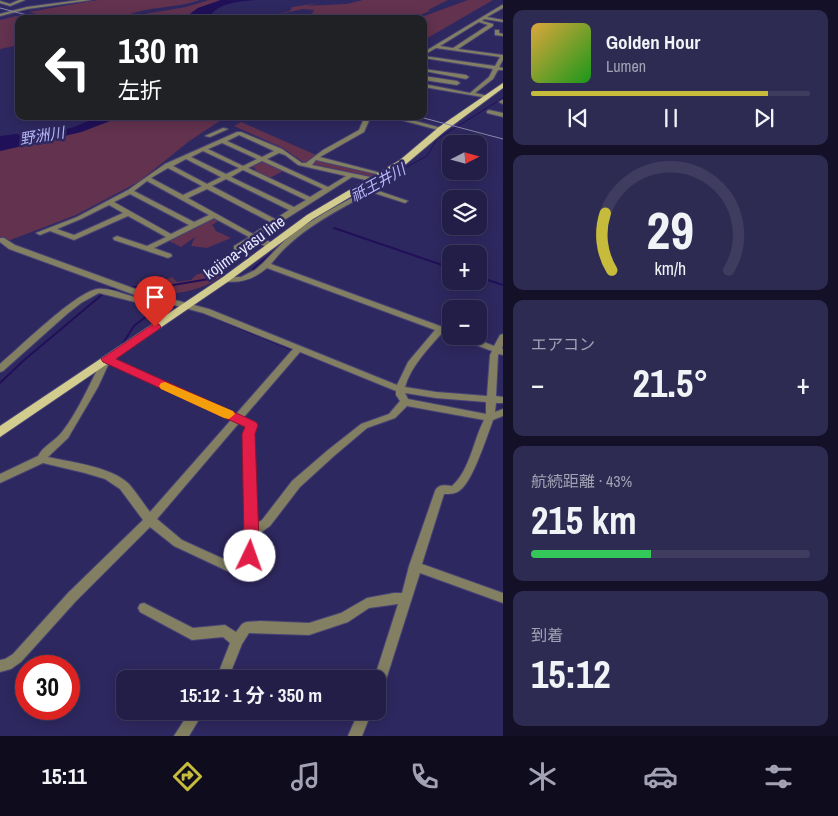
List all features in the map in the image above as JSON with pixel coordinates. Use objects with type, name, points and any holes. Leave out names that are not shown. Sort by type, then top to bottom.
[{"type":"main road","name":"kojima-yasu line","points":[[0,432],[226,279],[310,217],[379,178],[403,162],[442,130],[503,85]]},
{"type":"street","points":[[0,2],[4,0]]},
{"type":"street","points":[[0,2],[10,5],[23,0]]},
{"type":"street","points":[[0,7],[8,8],[45,0]]},
{"type":"street","points":[[48,6],[72,0]]},
{"type":"street","points":[[0,15],[27,8],[89,0]]},
{"type":"street","points":[[27,8],[39,2]]},
{"type":"street","points":[[427,53],[503,6]]},
{"type":"street","points":[[493,11],[503,14]]},
{"type":"street","points":[[484,18],[502,21]]},
{"type":"street","points":[[454,49],[491,25],[478,21]]},
{"type":"street","points":[[497,31],[497,34],[503,35]]},
{"type":"street","points":[[454,36],[469,39]]},
{"type":"street","points":[[436,47],[503,56],[491,78],[471,94]]},
{"type":"street","points":[[427,54],[503,69]]},
{"type":"street","points":[[427,62],[472,70],[496,68]]},
{"type":"street","points":[[427,70],[466,77]]},
{"type":"street","points":[[448,90],[466,77],[472,70]]},
{"type":"street","points":[[427,78],[458,83]]},
{"type":"street","points":[[427,86],[486,97]]},
{"type":"street","points":[[489,112],[502,114]]},
{"type":"street","points":[[308,165],[315,158],[357,135],[362,131],[366,120]]},
{"type":"street","points":[[404,120],[442,130]]},
{"type":"street","points":[[225,128],[211,135],[224,139],[262,159],[328,189]]},
{"type":"street","points":[[40,233],[79,218],[130,191],[167,165],[239,133],[280,150],[300,164],[351,175],[379,178]]},
{"type":"street","points":[[203,149],[310,200]]},
{"type":"street","points":[[183,198],[280,150]]},
{"type":"street","points":[[186,157],[294,210]]},
{"type":"street","points":[[315,158],[379,178]]},
{"type":"street","points":[[167,165],[275,222]]},
{"type":"street","points":[[237,248],[351,175]]},
{"type":"street","points":[[148,179],[272,246]]},
{"type":"street","points":[[226,279],[240,279],[257,274],[284,246],[317,220],[370,190],[405,201]]},
{"type":"street","points":[[130,191],[194,225]]},
{"type":"street","points":[[110,202],[171,237]]},
{"type":"street","points":[[50,229],[74,238],[129,213]]},
{"type":"street","points":[[147,249],[214,214]]},
{"type":"street","points":[[118,238],[168,256]]},
{"type":"street","points":[[1,240],[12,247],[104,281],[158,299],[187,305],[399,389],[436,395],[503,400]]},
{"type":"street","points":[[266,265],[441,329],[404,374],[399,389],[405,402],[490,418],[491,399],[503,337]]},
{"type":"street","points":[[0,369],[104,281]]},
{"type":"street","points":[[92,292],[109,292],[147,302],[158,299]]},
{"type":"street","points":[[483,345],[499,351]]},
{"type":"street","points":[[0,666],[7,665],[17,658],[72,597],[150,520],[298,349]]},
{"type":"street","points":[[0,479],[42,459],[85,468],[108,476],[124,486],[150,520],[178,544],[242,572],[250,556],[248,434],[252,425],[107,359],[94,387],[69,428],[44,454],[42,459]]},
{"type":"street","points":[[251,534],[266,523],[296,484],[331,453],[364,426],[392,416],[405,402]]},
{"type":"street","points":[[384,670],[415,566],[440,491],[458,488],[469,468],[487,423],[490,418],[502,413]]},
{"type":"street","points":[[415,566],[503,598]]},
{"type":"street","points":[[226,670],[237,641],[246,628],[309,629],[344,618],[367,603],[394,598],[405,599]]},
{"type":"street","points":[[144,608],[192,634],[225,631],[237,641]]},
{"type":"street","points":[[181,736],[192,720]]},
{"type":"street","points":[[355,736],[362,720]]},
{"type":"shaded area","points":[[97,0],[200,0],[139,11],[128,15],[40,15],[29,12]]},
{"type":"shaded area","points":[[209,0],[221,0],[198,8],[188,15],[139,15],[186,7]]},
{"type":"shaded area","points":[[363,0],[448,0],[420,15],[311,15],[314,10],[303,9],[276,15],[290,11],[292,7],[319,3],[306,6],[347,4]]},
{"type":"shaded area","points":[[468,0],[493,0],[427,38],[427,15]]},
{"type":"shaded area","points":[[15,16],[15,46],[0,49],[0,20]]},
{"type":"shaded area","points":[[112,120],[221,120],[188,142],[140,181],[76,215],[0,244],[0,151],[81,132]]},
{"type":"shaded area","points":[[241,122],[316,155],[312,159],[375,171],[372,177],[303,162],[283,148],[234,126]]},
{"type":"shaded area","points":[[262,162],[283,171],[270,178],[254,170],[256,169],[252,167]]},
{"type":"shaded area","points":[[210,217],[218,221],[211,226],[216,231],[231,238],[207,248],[191,246],[195,237],[181,247],[167,240]]},
{"type":"shaded area","points":[[226,264],[228,268],[222,275],[206,285],[189,291],[162,295],[164,280],[172,277],[177,282],[191,280],[196,275]]},
{"type":"water","points":[[221,0],[256,0],[236,2],[222,6],[216,9],[211,15],[188,15],[198,8]]},
{"type":"water","name":"野洲川","points":[[91,120],[112,120],[81,132],[0,151],[0,136],[16,134],[35,137],[74,127]]},
{"type":"waterway","name":"祇王井川","points":[[352,196],[427,156],[437,139],[503,98]]},
{"type":"waterway","name":"祇王井川","points":[[338,204],[354,195]]},
{"type":"waterway","name":"祇王井川","points":[[309,223],[330,209]]},
{"type":"waterway","points":[[334,228],[442,265]]},
{"type":"waterway","name":"祇王井川","points":[[253,269],[272,253]]},
{"type":"waterway","name":"祇王井川","points":[[173,285],[215,278]]},
{"type":"waterway","points":[[487,280],[503,285]]},
{"type":"waterway","name":"祇王井川","points":[[130,287],[156,287]]},
{"type":"waterway","name":"祇王井川","points":[[108,290],[117,288]]},
{"type":"waterway","name":"祇王井川","points":[[0,383],[23,361],[104,293]]},
{"type":"waterway","points":[[149,302],[159,306]]},
{"type":"waterway","points":[[121,346],[134,326],[159,306]]},
{"type":"waterway","points":[[159,306],[178,307]]},
{"type":"waterway","points":[[198,311],[293,350]]},
{"type":"waterway","points":[[297,351],[393,389]]},
{"type":"railway","points":[[0,8],[27,15]]},
{"type":"railway","points":[[427,119],[503,139]]},
{"type":"slow traffic","points":[[165,386],[229,414]]},
{"type":"route","points":[[155,327],[107,359],[252,425],[248,434],[252,540],[250,556]]}]
